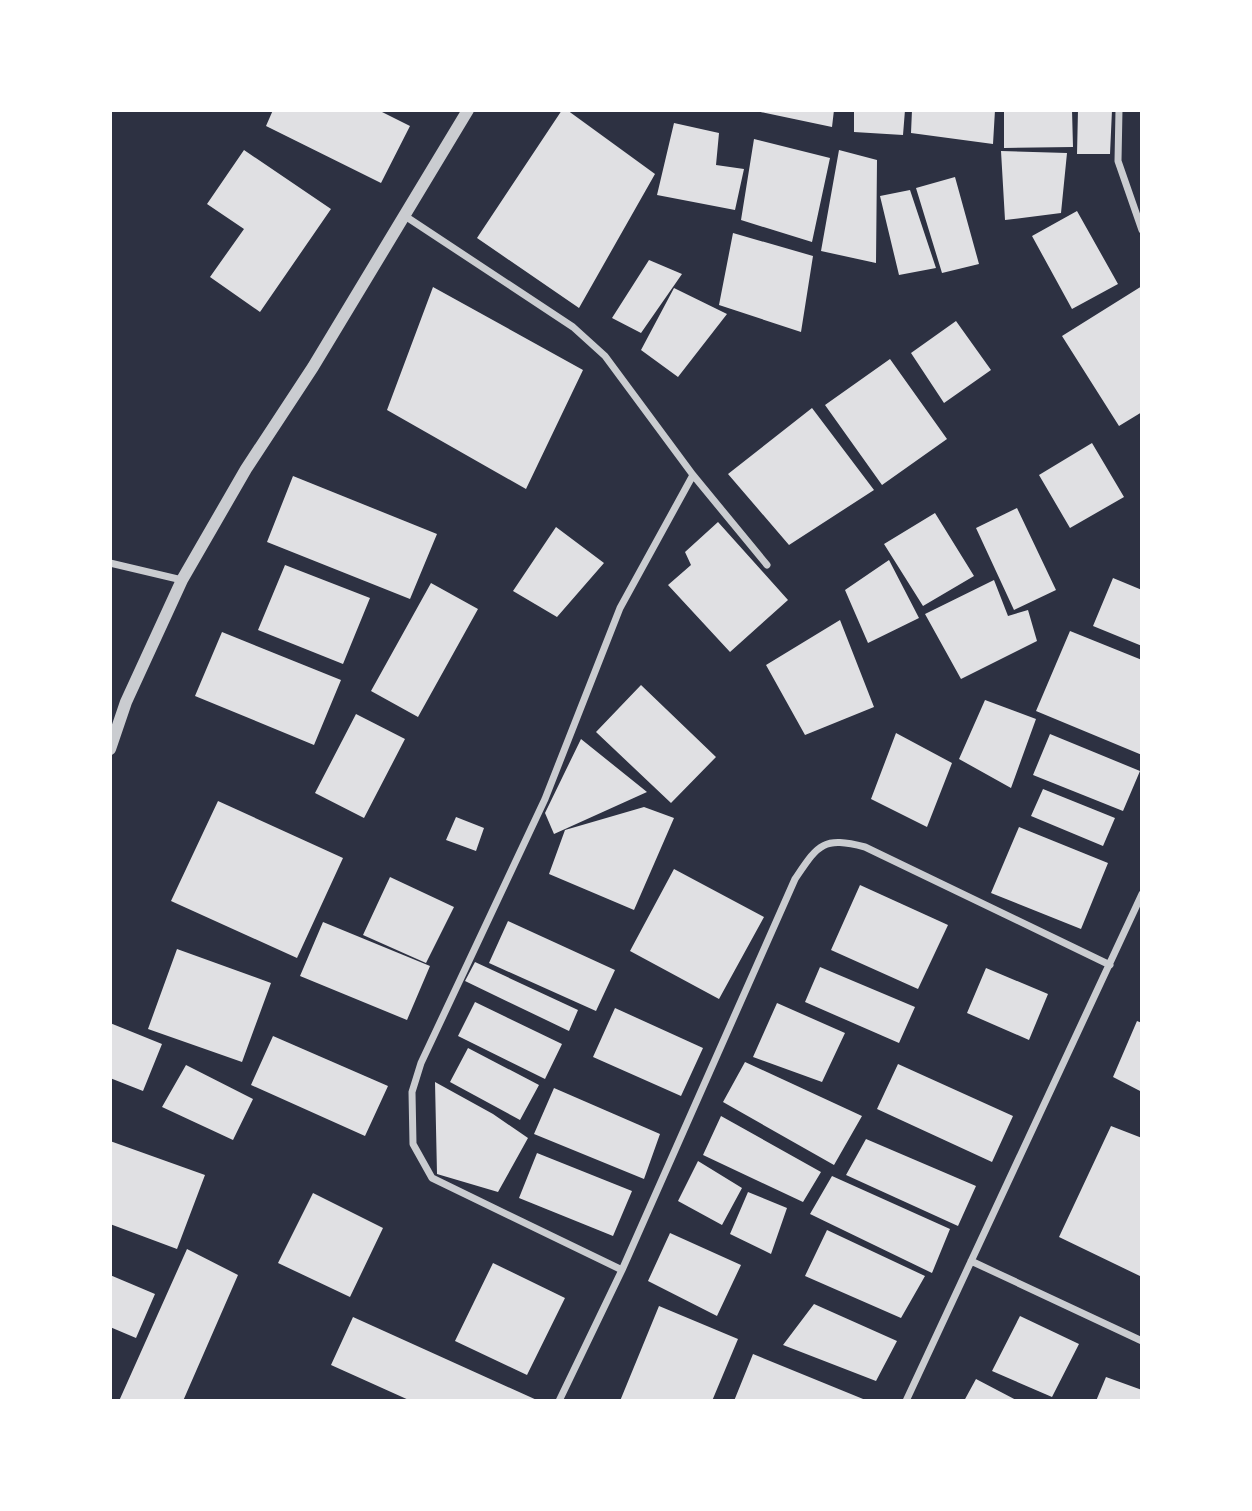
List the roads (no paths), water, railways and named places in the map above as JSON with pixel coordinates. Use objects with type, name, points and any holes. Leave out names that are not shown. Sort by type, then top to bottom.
[{"type":"street","points":[[110,748],[126,702],[181,580],[246,469],[405,216],[468,110]]},
{"type":"street","points":[[1119,110],[1118,161],[1142,230]]},
{"type":"street","points":[[405,216],[581,334],[605,356],[693,475],[767,565]]},
{"type":"street","points":[[622,1269],[432,1178],[413,1144],[412,1092],[421,1063],[545,799],[620,608],[693,475]]},
{"type":"street","points":[[110,563],[181,580]]},
{"type":"street","points":[[559,1401],[622,1269],[795,879],[816,849],[826,842],[841,841],[865,847],[1110,965]]},
{"type":"street","points":[[906,1401],[1142,894]]},
{"type":"street","points":[[971,1261],[1142,1341]]}]
